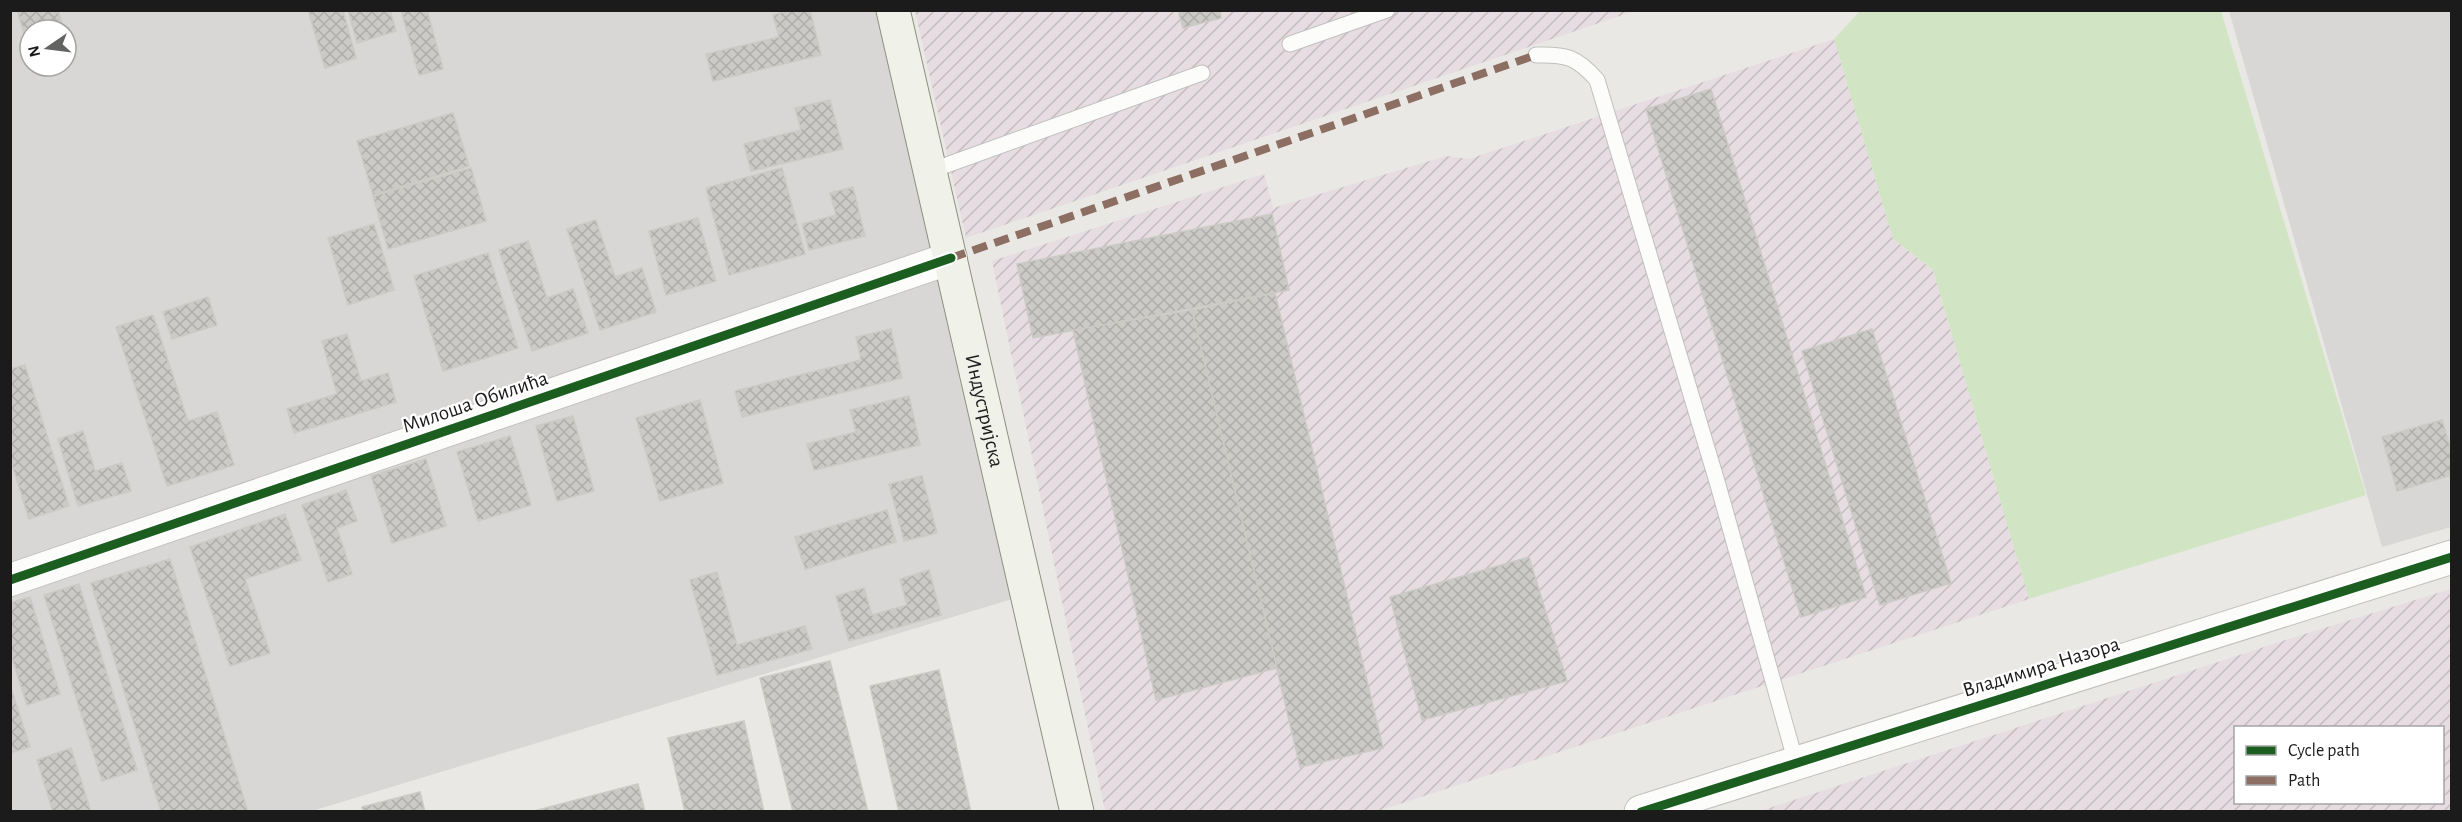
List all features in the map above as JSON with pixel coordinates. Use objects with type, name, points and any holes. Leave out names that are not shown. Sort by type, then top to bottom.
[{"type":"main road","name":"Индустријска","points":[[893,10],[1077,812]]},
{"type":"street","name":"Милоша Обилића","points":[[10,580],[951,258]]},
{"type":"street","name":"Владимира Назора","points":[[1641,812],[2451,557]]},
{"type":"lane","points":[[1290,44],[1387,10]]},
{"type":"lane","points":[[1536,55],[1562,54],[1584,65],[1597,80],[1718,485],[1796,763]]},
{"type":"lane","points":[[930,171],[1202,73]]},
{"type":"shaded area","points":[[915,10],[1634,11],[966,238]]},
{"type":"shaded area","points":[[10,11],[903,11],[1035,592],[312,811],[11,811]]},
{"type":"shaded area","points":[[2229,11],[2451,11],[2451,527],[2382,547]]},
{"type":"shaded area","points":[[1834,39],[1893,239],[1933,270],[2029,599],[1378,811],[1105,811],[992,261],[1264,174],[1273,208],[1446,156],[1469,159]]},
{"type":"shaded area","points":[[2451,589],[2451,811],[1760,811],[2295,637]]},
{"type":"green space","points":[[1861,10],[2221,11],[2366,495],[2029,599],[1933,270],[1893,239],[1834,39]]},
{"type":"building","points":[[17,10],[58,10],[60,18],[19,18]]},
{"type":"building","points":[[308,10],[343,10],[356,58],[325,68]]},
{"type":"building","points":[[348,10],[390,10],[396,31],[357,43]]},
{"type":"building","points":[[401,10],[427,10],[443,69],[419,75]]},
{"type":"building","points":[[790,10],[810,10],[821,55],[713,81],[706,54],[779,37],[773,15]]},
{"type":"building","points":[[1178,10],[1220,10],[1221,18],[1183,28]]},
{"type":"building","points":[[1711,89],[1866,597],[1801,617],[1646,109]]},
{"type":"building","points":[[830,100],[843,149],[751,171],[744,144],[801,130],[795,108]]},
{"type":"building","points":[[453,113],[469,166],[373,195],[357,141]]},
{"type":"building","points":[[471,168],[486,221],[388,249],[373,196]]},
{"type":"building","points":[[782,168],[805,254],[729,275],[706,188]]},
{"type":"building","points":[[853,187],[865,236],[809,250],[802,224],[836,215],[830,193]]},
{"type":"building","points":[[1272,214],[1289,290],[1033,338],[1017,264]]},
{"type":"building","points":[[698,218],[716,281],[666,295],[649,231]]},
{"type":"building","points":[[596,220],[615,277],[642,268],[656,312],[600,330],[567,229]]},
{"type":"building","points":[[374,224],[394,290],[348,305],[328,238]]},
{"type":"building","points":[[528,241],[547,298],[573,289],[588,333],[532,351],[499,250]]},
{"type":"building","points":[[488,253],[518,348],[443,371],[414,276]]},
{"type":"building","points":[[1275,293],[1383,748],[1300,767],[1192,310]]},
{"type":"building","points":[[208,297],[217,325],[172,339],[163,312]]},
{"type":"building","points":[[1192,310],[1277,668],[1156,700],[1073,330]]},
{"type":"building","points":[[153,315],[188,421],[217,412],[234,465],[167,486],[116,327]]},
{"type":"building","points":[[891,329],[902,378],[742,417],[735,391],[861,360],[856,337]]},
{"type":"building","points":[[1872,329],[1951,583],[1880,605],[1802,351]]},
{"type":"building","points":[[347,334],[361,381],[388,373],[396,402],[294,433],[287,409],[337,394],[322,341]]},
{"type":"building","points":[[25,365],[69,506],[29,519],[10,458],[10,369]]},
{"type":"building","points":[[909,396],[920,445],[814,470],[807,444],[856,432],[850,410]]},
{"type":"building","points":[[700,400],[723,483],[660,501],[636,418]]},
{"type":"building","points":[[573,416],[594,491],[557,501],[536,426]]},
{"type":"building","points":[[2442,420],[2452,453],[2452,475],[2397,491],[2382,437]]},
{"type":"building","points":[[83,431],[95,471],[122,463],[131,491],[78,506],[58,439]]},
{"type":"building","points":[[510,436],[531,505],[478,521],[457,452]]},
{"type":"building","points":[[426,459],[446,526],[392,543],[371,476]]},
{"type":"building","points":[[922,476],[937,533],[904,541],[889,484]]},
{"type":"building","points":[[346,490],[357,521],[337,528],[352,574],[328,582],[302,505]]},
{"type":"building","points":[[887,510],[896,542],[805,569],[795,537]]},
{"type":"building","points":[[285,514],[301,560],[245,579],[270,653],[230,666],[190,547]]},
{"type":"building","points":[[1529,557],[1567,681],[1422,720],[1390,597]]},
{"type":"building","points":[[170,559],[248,812],[161,812],[91,583]]},
{"type":"building","points":[[929,570],[941,615],[849,641],[836,596],[864,588],[872,615],[907,605],[900,579]]},
{"type":"building","points":[[717,572],[737,645],[805,626],[812,649],[717,675],[690,580]]},
{"type":"building","points":[[79,584],[137,770],[102,781],[44,595]]},
{"type":"building","points":[[30,597],[60,694],[27,705],[10,652],[10,603]]},
{"type":"building","points":[[830,661],[868,812],[793,812],[760,678]]},
{"type":"building","points":[[939,670],[971,812],[899,812],[870,686]]},
{"type":"building","points":[[10,685],[30,747],[10,753]]},
{"type":"building","points":[[744,721],[764,812],[685,812],[668,738]]},
{"type":"building","points":[[71,748],[91,812],[53,812],[37,760]]},
{"type":"building","points":[[638,784],[645,812],[530,812]]},
{"type":"building","points":[[420,792],[425,812],[363,812],[362,807]]},
{"type":"marked path","points":[[951,258],[1536,55]]},
{"type":"cycle path","points":[[10,580],[951,258]]},
{"type":"cycle path","points":[[1641,812],[2452,557]]}]
